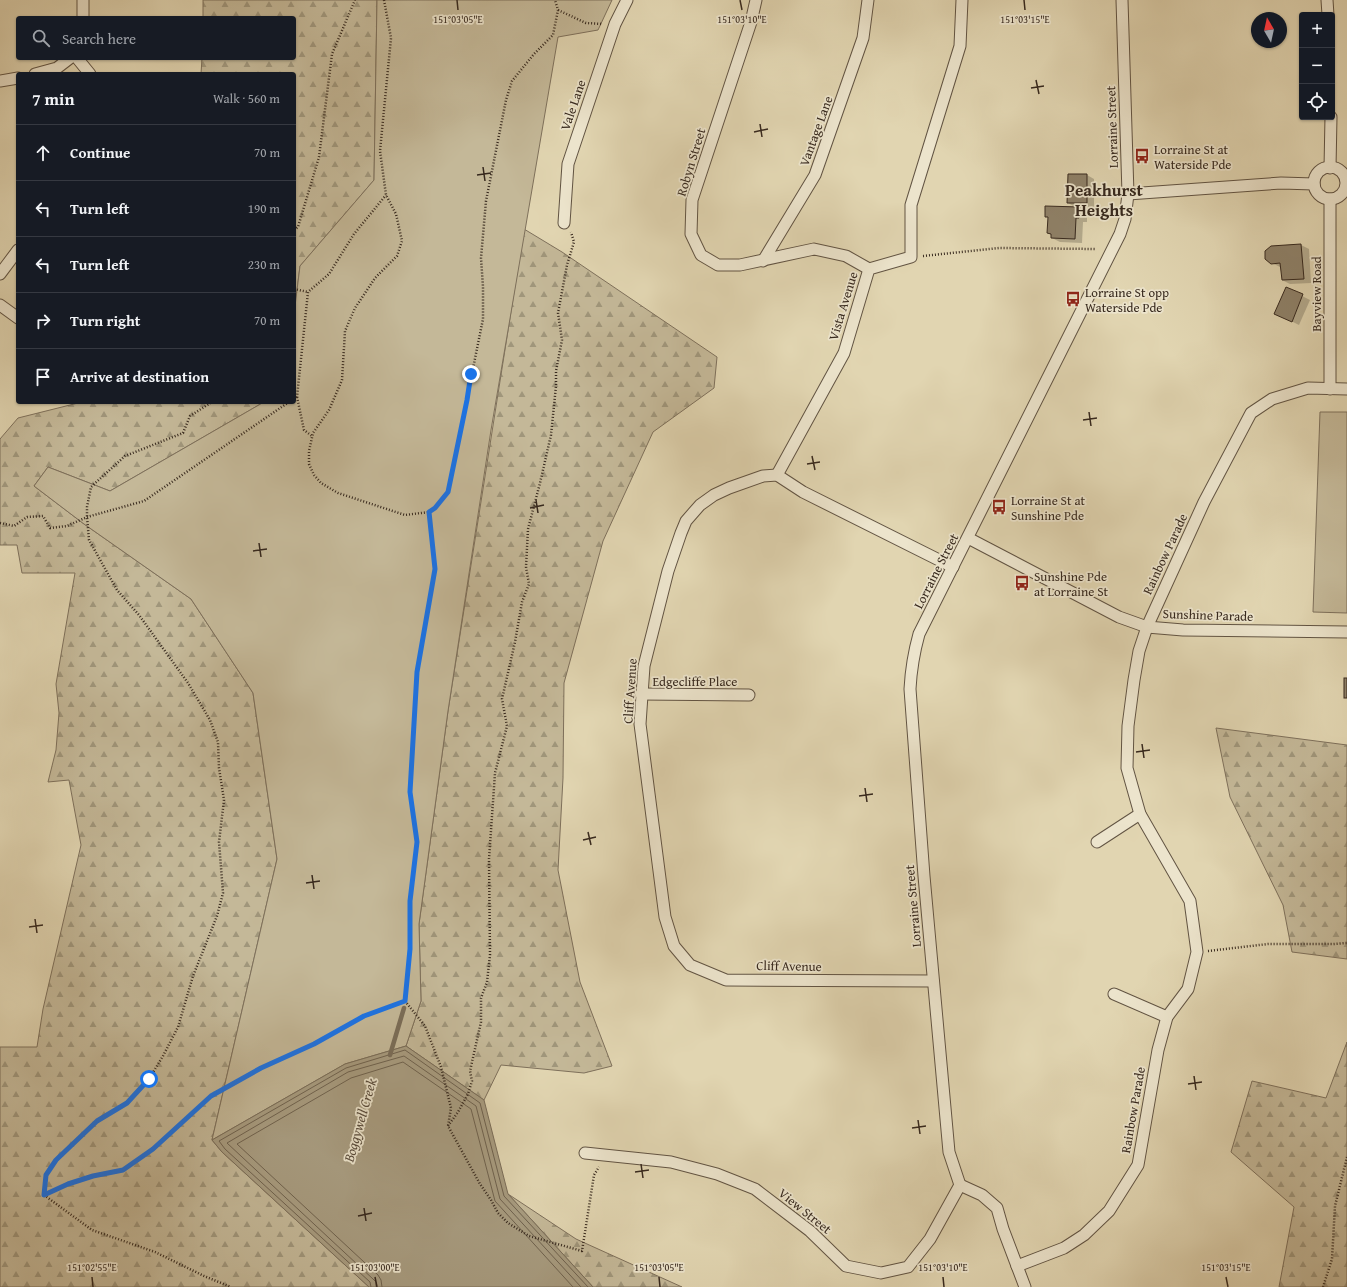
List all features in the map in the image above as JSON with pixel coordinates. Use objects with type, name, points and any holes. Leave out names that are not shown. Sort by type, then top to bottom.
[{"type":"street","points":[[83,0],[83,16]]},
{"type":"street","name":"Vale Lane","points":[[564,222],[568,164],[616,24],[627,0]]},
{"type":"street","name":"Robyn Street","points":[[756,0],[751,22],[692,200],[691,234],[701,255],[718,265],[740,265],[814,249],[846,256],[869,269]]},
{"type":"street","name":"Vantage Lane","points":[[763,261],[815,175],[863,38],[868,0]]},
{"type":"street","points":[[911,257],[911,205],[960,46],[962,0]]},
{"type":"street","name":"Lorraine Street","points":[[960,1185],[949,1152],[923,860],[911,682],[915,650],[920,634],[1120,234],[1125,219],[1128,194],[1122,0]]},
{"type":"street","points":[[1327,0],[1328,12]]},
{"type":"street","points":[[42,72],[57,68],[67,60]]},
{"type":"street","points":[[79,60],[88,72]]},
{"type":"street","points":[[0,81],[16,78]]},
{"type":"street","points":[[1330,168],[1331,120]]},
{"type":"street","points":[[1330,168],[1335,168],[1343,174],[1346,184],[1339,196],[1330,199],[1321,196],[1315,189],[1314,184],[1314,179],[1320,171],[1330,168]]},
{"type":"street","points":[[1128,194],[1280,183],[1314,184]]},
{"type":"street","name":"Bayview Road","points":[[1330,199],[1330,389]]},
{"type":"street","points":[[0,274],[16,253]]},
{"type":"street","name":"Vista Avenue","points":[[777,475],[844,353],[869,269],[911,257]]},
{"type":"street","points":[[0,305],[16,317]]},
{"type":"street","name":"Rainbow Parade","points":[[1017,1266],[1064,1248],[1084,1235],[1109,1211],[1138,1165],[1158,1050],[1167,1017],[1188,989],[1197,952],[1190,901],[1140,814],[1127,768],[1128,726],[1134,680],[1139,651],[1147,626],[1204,502],[1251,413],[1272,399],[1308,388],[1347,389]]},
{"type":"street","points":[[777,475],[803,492],[953,567]]},
{"type":"street","name":"Cliff Avenue","points":[[777,475],[763,476],[714,495],[700,505],[686,521],[668,571],[645,659],[641,694],[640,724],[665,917],[674,946],[690,965],[726,980],[934,982]]},
{"type":"street","name":"Sunshine Parade","points":[[968,538],[1119,617],[1147,626],[1183,630],[1347,632]]},
{"type":"street","name":"Edgecliffe Place","points":[[641,694],[749,695]]},
{"type":"street","points":[[1098,842],[1140,814]]},
{"type":"street","points":[[1114,994],[1167,1017]]},
{"type":"street","name":"View Street","points":[[585,1153],[671,1162],[717,1174],[755,1189],[810,1232],[846,1266],[881,1273],[908,1267],[930,1239],[960,1185]]},
{"type":"street","points":[[960,1185],[982,1195],[997,1208],[1025,1287]]},
{"type":"path","points":[[296,228],[298,227],[319,157],[332,54],[355,0]]},
{"type":"path","points":[[384,0],[391,38],[380,152],[386,194],[396,214],[402,241],[397,256],[375,278],[355,308],[345,331],[342,380],[329,410],[313,433],[308,451],[309,464],[314,475],[321,483],[338,493],[405,515],[429,512],[435,508],[448,492],[483,319],[481,258],[486,201],[506,100],[512,81],[534,54],[553,35],[558,10],[555,0]]},
{"type":"path","points":[[558,10],[586,23],[616,24]]},
{"type":"path","points":[[296,390],[308,292],[329,274],[354,234],[386,194]]},
{"type":"path","points":[[448,1126],[468,1094],[472,1081],[470,1071],[481,1022],[481,998],[487,982],[490,955],[489,860],[495,773],[507,726],[502,699],[515,642],[522,602],[529,584],[526,567],[528,530],[551,435],[556,371],[562,340],[558,313],[567,265],[574,242],[572,232],[564,222]]},
{"type":"path","points":[[911,257],[999,248],[1095,249]]},
{"type":"path","points":[[296,289],[308,292]]},
{"type":"path","points":[[296,402],[304,430],[312,436]]},
{"type":"path","points":[[44,1195],[46,1175],[56,1160],[97,1121],[127,1103],[149,1079],[163,1056],[178,1027],[193,976],[217,916],[222,893],[219,842],[224,800],[219,768],[218,742],[210,720],[188,683],[138,615],[117,590],[89,540],[86,516],[91,487],[114,466],[125,456],[182,433],[190,416],[209,404]]},
{"type":"path","points":[[0,523],[14,526],[27,517],[43,516],[50,528],[67,526],[86,516],[144,502],[286,404]]},
{"type":"path","points":[[429,512],[435,569],[417,672],[410,792],[417,842],[410,901],[410,949],[405,1001],[425,1026],[441,1067],[451,1108],[448,1126],[480,1184],[498,1213],[508,1223],[529,1236],[582,1251],[594,1175],[607,1155]]},
{"type":"path","points":[[1197,952],[1268,944],[1347,943]]},
{"type":"path","points":[[44,1195],[68,1184],[93,1176],[123,1170],[153,1149],[211,1096],[261,1068],[314,1044],[364,1016],[405,1001]]},
{"type":"path","points":[[1323,1287],[1332,1259],[1335,1206],[1347,1157]]},
{"type":"path","points":[[44,1195],[92,1230],[155,1252],[204,1276],[231,1287]]},
{"type":"green space","points":[[203,0],[377,0],[374,180],[300,266],[296,298],[296,72],[201,72],[202,60],[296,60],[296,16],[203,16]]},
{"type":"green space","points":[[377,0],[612,0],[598,30],[558,37],[491,430],[448,711],[419,924],[421,1001],[406,1046],[345,1064],[212,1140],[277,859],[253,693],[191,599],[84,524],[34,486],[48,467],[110,491],[261,404],[296,404],[296,298],[300,266],[374,180]]},
{"type":"green space","points":[[524,229],[562,252],[717,357],[714,388],[653,432],[603,541],[564,683],[563,778],[558,870],[580,982],[612,1066],[584,1073],[501,1065],[484,1100],[406,1046],[421,1001],[419,924],[448,711]]},
{"type":"green space","points":[[74,404],[261,404],[110,491],[48,467],[34,486],[84,524],[191,599],[253,693],[277,859],[212,1140],[222,1152],[369,1287],[0,1287],[0,1047],[37,1047],[43,1009],[81,845],[69,780],[48,782],[56,750],[59,713],[56,684],[75,573],[22,573],[17,545],[0,545],[0,439],[18,418]]},
{"type":"green space","points":[[1320,412],[1347,412],[1347,613],[1313,612]]},
{"type":"green space","points":[[1216,728],[1347,745],[1347,959],[1292,952],[1283,905],[1230,797]]},
{"type":"green space","points":[[1347,1042],[1347,1287],[1279,1287],[1294,1207],[1231,1152],[1252,1081],[1326,1098]]},
{"type":"green space","points":[[508,1194],[576,1239],[682,1287],[593,1287]]},
{"type":"water","points":[[406,1046],[484,1100],[508,1194],[593,1287],[369,1287],[222,1152],[212,1140],[345,1064]]},
{"type":"building","points":[[1068,174],[1087,174],[1087,203],[1067,203]]},
{"type":"building","points":[[1045,206],[1080,207],[1079,218],[1076,218],[1075,239],[1051,238],[1051,234],[1047,233],[1048,217],[1045,217]]},
{"type":"building","points":[[1301,244],[1304,279],[1282,280],[1280,263],[1271,264],[1265,259],[1265,251],[1271,246]]},
{"type":"building","points":[[1286,287],[1303,294],[1292,322],[1274,314]]},
{"type":"building","points":[[1344,678],[1347,678],[1347,698],[1344,698]]},
{"type":"waterway","name":"Boggywell Creek","points":[[390,1055],[404,1008]]},
{"type":"place","name":"Lorraine St at Waterside Pde","points":[[1142,156]]},
{"type":"place","name":"Lorraine St opp Waterside Pde","points":[[1073,299]]},
{"type":"place","name":"Lorraine St at Sunshine Pde","points":[[999,507]]},
{"type":"place","name":"Sunshine Pde at Lorraine St","points":[[1022,583]]},
{"type":"district","name":"Peakhurst Heights","points":[[1104,199]]},
{"type":"route","points":[[149,1079],[127,1103],[97,1121],[56,1160],[46,1175],[44,1195],[68,1184],[93,1176],[123,1170],[153,1149],[211,1096],[261,1068],[314,1044],[364,1016],[405,1001],[410,949],[410,901],[417,842],[410,792],[417,672],[435,569],[429,512],[435,508],[448,492],[471,374]]}]
